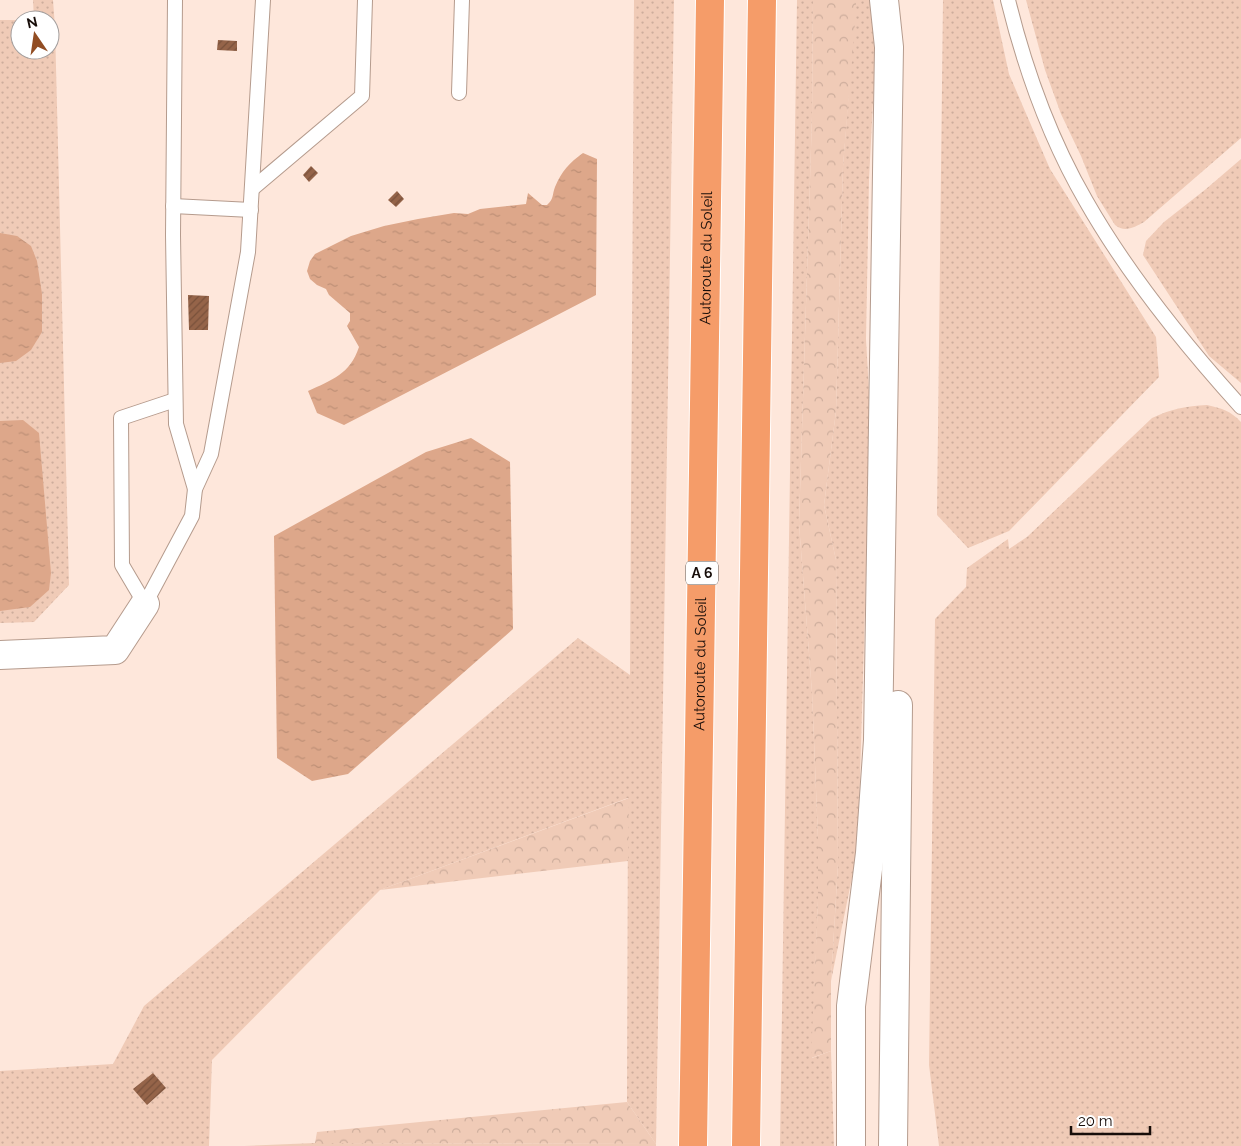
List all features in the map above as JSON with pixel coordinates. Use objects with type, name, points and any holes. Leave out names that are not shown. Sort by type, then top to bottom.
[{"type":"highway","name":"Autoroute du Soleil","points":[[693,1146],[710,0]]},
{"type":"highway","points":[[746,1146],[762,0]]},
{"type":"main road","points":[[851,1146],[851,1006],[870,853],[878,740],[889,47],[884,0]]},
{"type":"main road","points":[[893,1146],[896,789],[906,178],[902,0]]},
{"type":"main road","points":[[0,656],[115,650],[144,604]]},
{"type":"lane","points":[[175,0],[173,206],[175,400],[176,424],[195,489]]},
{"type":"lane","points":[[144,604],[192,516],[195,489],[212,454],[248,252],[263,0]]},
{"type":"lane","points":[[252,189],[362,96],[366,0]]},
{"type":"lane","points":[[459,93],[462,0]]},
{"type":"lane","points":[[1008,0],[1026,64],[1044,111],[1065,162],[1086,202],[1120,257],[1202,363],[1241,408]]},
{"type":"lane","points":[[173,206],[251,210]]},
{"type":"lane","points":[[144,604],[122,566],[121,418],[175,400]]},
{"type":"green space","points":[[33,0],[53,0],[54,10],[34,10]]},
{"type":"green space","points":[[634,0],[674,0],[656,1146],[244,1146],[315,1143],[656,1144],[627,1102],[628,798],[380,890],[212,1060],[209,1146],[0,1146],[0,1071],[113,1064],[144,1006],[578,638],[630,675]]},
{"type":"green space","points":[[797,0],[813,0],[812,117],[799,524],[812,692],[818,838],[818,901],[812,1058],[831,1051],[834,1146],[780,1146]]},
{"type":"green space","points":[[813,0],[856,0],[856,12],[843,166],[836,411],[824,505],[836,560],[838,864],[831,981],[831,1051],[811,1058],[818,901],[818,838],[812,692],[799,524],[812,117]]},
{"type":"green space","points":[[856,0],[871,0],[876,44],[869,180],[866,339],[872,445],[866,574],[858,848],[831,981],[838,864],[836,560],[824,505],[836,411],[843,166]]},
{"type":"green space","points":[[943,0],[993,0],[1009,74],[1050,169],[1156,337],[1159,377],[1009,531],[968,548],[937,515]]},
{"type":"green space","points":[[1026,0],[1241,0],[1241,138],[1144,222],[1126,229],[1115,225],[1097,196],[1061,114],[1045,70]]},
{"type":"green space","points":[[0,20],[10,20],[10,60],[56,60],[69,585],[34,622],[0,623]]},
{"type":"green space","points":[[1241,159],[1241,383],[1209,356],[1143,255],[1146,241],[1164,222]]},
{"type":"green space","points":[[1207,405],[1226,410],[1241,422],[1241,1146],[939,1146],[929,1065],[935,619],[966,587],[967,568],[1008,539],[1009,549],[1027,537],[1152,418],[1179,408]]},
{"type":"green space","points":[[629,798],[628,861],[380,890]]},
{"type":"green space","points":[[627,1102],[656,1144],[315,1143],[317,1132]]},
{"type":"water","points":[[583,153],[597,159],[596,295],[344,425],[317,413],[308,391],[345,370],[351,364],[359,347],[347,326],[350,321],[350,313],[329,295],[326,289],[310,279],[307,271],[310,261],[315,254],[351,236],[384,226],[454,213],[468,214],[480,209],[526,204],[528,193],[542,205],[547,205],[552,199],[560,176]]},
{"type":"water","points":[[0,233],[17,236],[31,246],[37,261],[42,294],[42,332],[31,350],[16,361],[0,363]]},
{"type":"water","points":[[23,420],[39,433],[51,573],[49,590],[30,607],[0,611],[0,421]]},
{"type":"water","points":[[471,438],[510,462],[513,629],[348,774],[312,781],[277,758],[274,536],[426,452]]},
{"type":"building","points":[[218,40],[237,41],[237,51],[217,50]]},
{"type":"building","points":[[311,166],[318,173],[309,182],[303,175]]},
{"type":"building","points":[[397,191],[404,199],[396,207],[388,200]]},
{"type":"building","points":[[188,295],[209,296],[208,330],[189,330]]},
{"type":"building","points":[[153,1073],[166,1088],[147,1105],[133,1089]]}]
